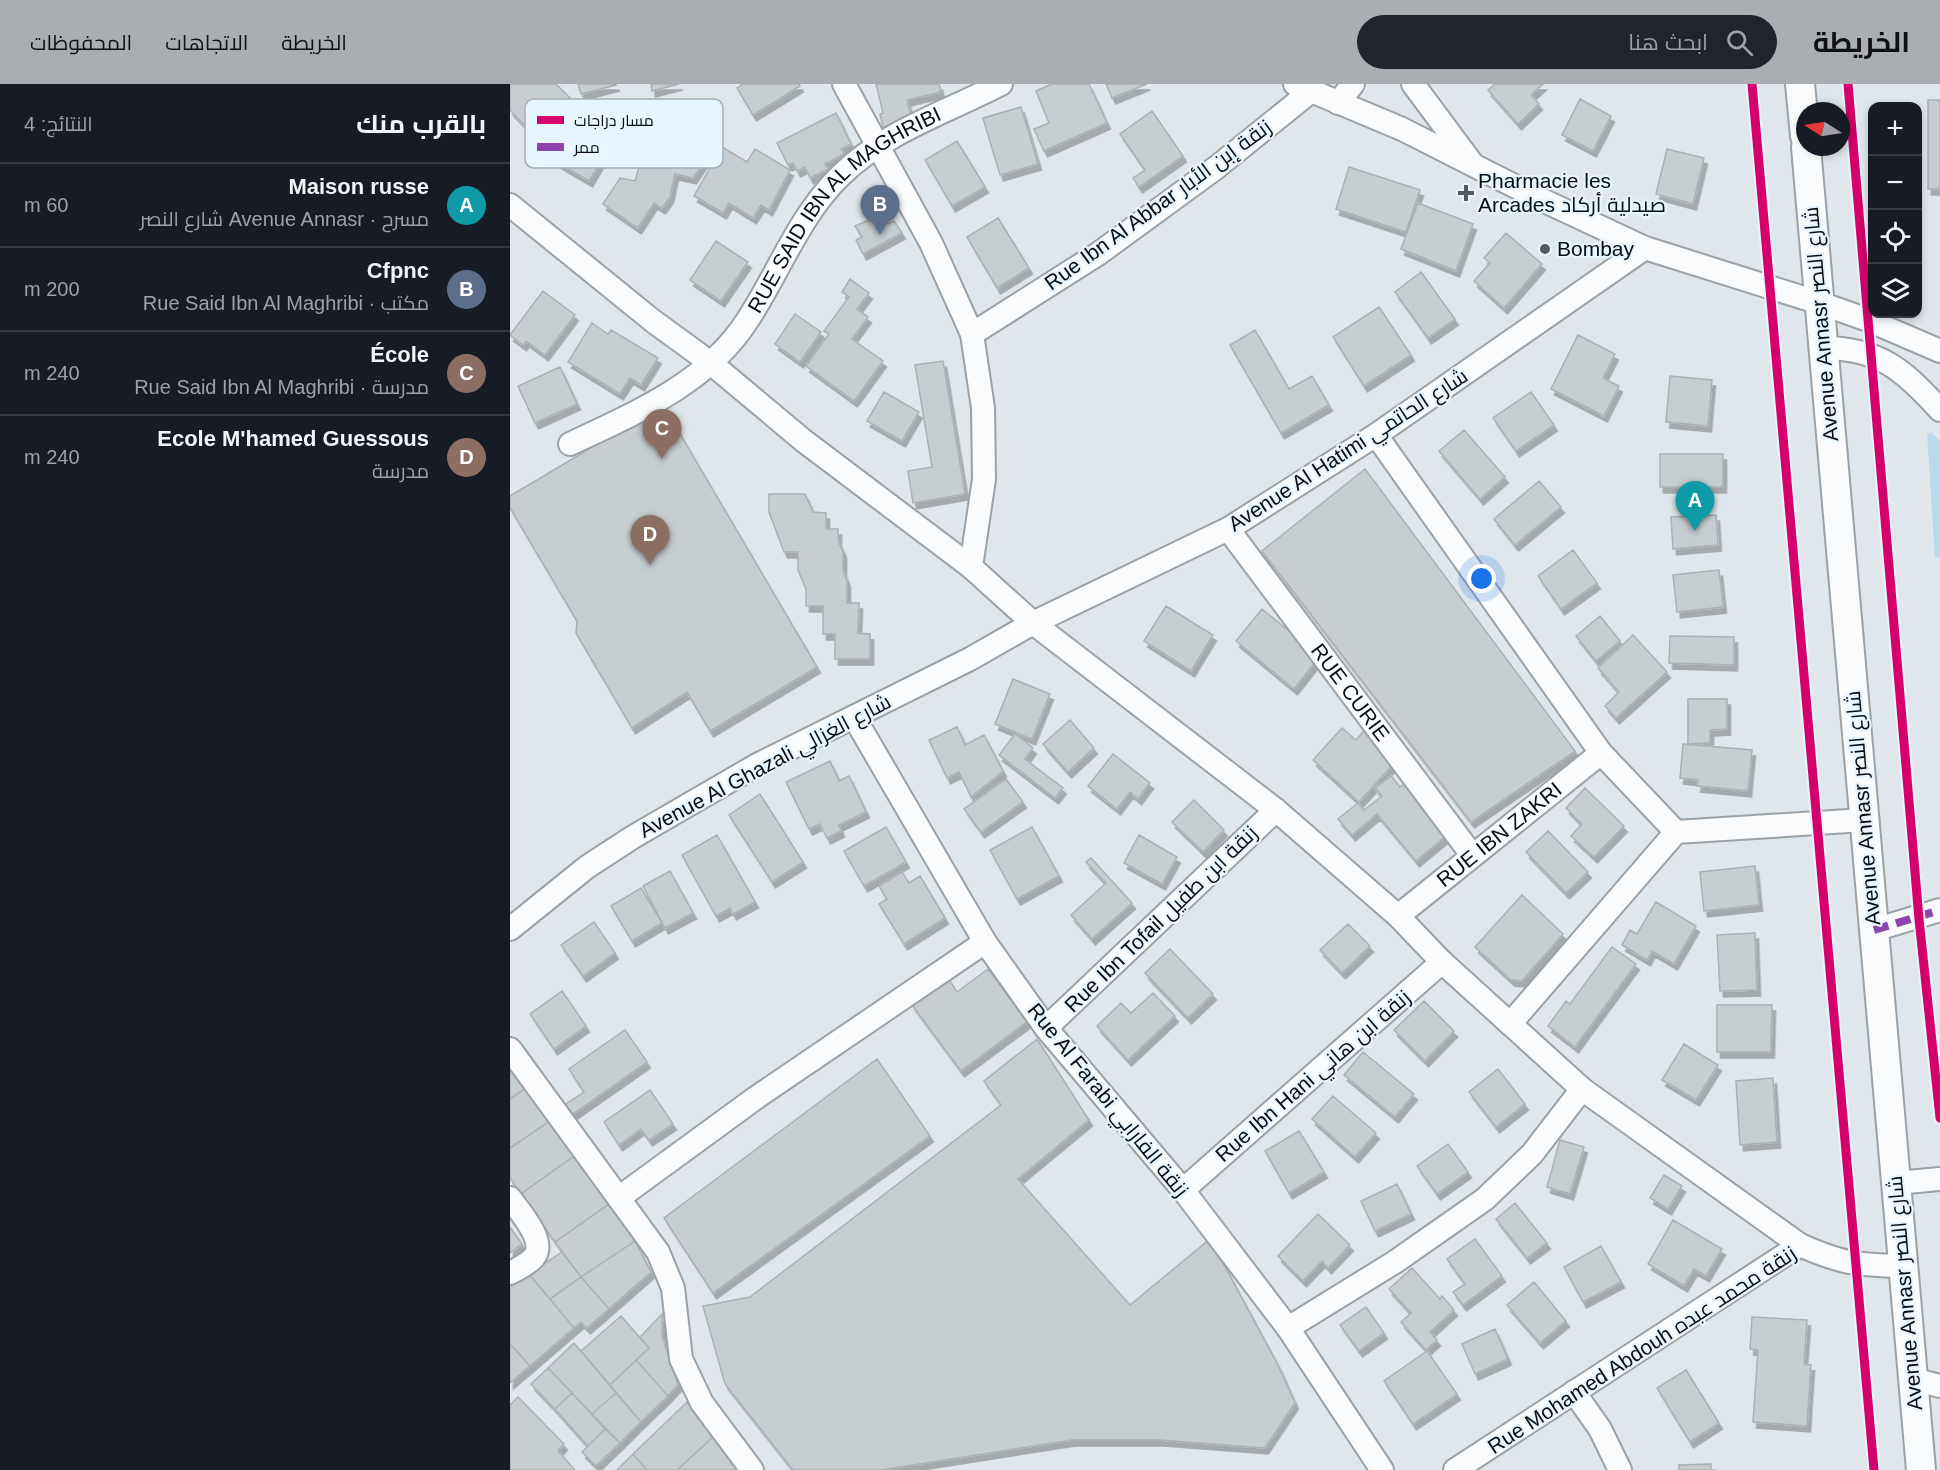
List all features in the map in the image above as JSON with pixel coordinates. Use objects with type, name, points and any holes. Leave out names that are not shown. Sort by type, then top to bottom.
[{"type":"main road","points":[[1800,84],[1802,102]]},
{"type":"main road","name":"Avenue Annasr شارع النصر","points":[[1807,156],[1921,1470]]},
{"type":"street","points":[[844,84],[931,243],[972,334],[983,408],[984,479],[971,567]]},
{"type":"street","name":"RUE SAID IBN AL MAGHRIBI","points":[[570,444],[642,409],[675,390],[712,364],[745,325],[818,202],[840,176],[876,146],[1001,84]]},
{"type":"street","points":[[1338,103],[1353,84]]},
{"type":"street","points":[[1413,84],[1473,166]]},
{"type":"street","points":[[1302,88],[1402,129],[1473,166],[1645,248],[1820,303],[1900,333],[1940,351]]},
{"type":"street","name":"Rue Ibn Al Abbar زنقة إبن الأبار","points":[[972,334],[1098,254],[1217,167],[1302,88]]},
{"type":"street","points":[[510,205],[653,321],[712,364],[804,441],[971,567],[1033,623],[1276,810],[1398,916],[1442,962],[1582,1089],[1800,1245]]},
{"type":"street","name":"Avenue Al Hatimi شارع الحاتمي","points":[[1033,623],[1228,530],[1377,435],[1645,248]]},
{"type":"street","points":[[1823,348],[1854,349],[1886,361],[1911,379],[1940,410]]},
{"type":"street","points":[[1377,435],[1601,753],[1676,832]]},
{"type":"street","name":"RUE CURIE","points":[[1228,530],[1472,855]]},
{"type":"street","name":"Avenue Al Ghazali شارع الغزالي","points":[[510,929],[587,867],[633,837],[757,765],[970,659],[1033,623]]},
{"type":"street","name":"Rue Al Farabi زنقة الفارابي","points":[[854,717],[985,942],[1046,1028],[1183,1190],[1288,1328],[1382,1470]]},
{"type":"street","name":"RUE IBN ZAKRI","points":[[1398,916],[1601,753]]},
{"type":"street","name":"Rue Ibn Tofail زنقة ابن طفيل","points":[[1046,1028],[1276,810]]},
{"type":"street","points":[[1510,1024],[1676,832],[1864,820]]},
{"type":"street","points":[[1874,930],[1940,910]]},
{"type":"street","points":[[620,1197],[757,1097],[985,942]]},
{"type":"street","name":"Rue Ibn Hani زنقة ابن هاني","points":[[1183,1190],[1442,962]]},
{"type":"street","points":[[510,1049],[658,1252],[673,1288],[681,1359],[702,1403],[752,1470]]},
{"type":"street","points":[[1288,1328],[1395,1262],[1485,1200],[1532,1154],[1582,1089]]},
{"type":"street","points":[[1896,1183],[1940,1179]]},
{"type":"street","points":[[510,1198],[535,1236],[538,1249],[534,1258],[510,1273]]},
{"type":"street","name":"Rue Mohamed Abdouh زنقة محمد عبده","points":[[1455,1470],[1800,1245],[1832,1259],[1854,1265],[1903,1266]]},
{"type":"street","points":[[1912,1379],[1940,1386]]},
{"type":"street","points":[[1574,1392],[1600,1429],[1620,1470]]},
{"type":"shaded area","points":[[1931,432],[1940,441],[1940,557],[1935,558],[1927,434]]},
{"type":"building","points":[[510,84],[556,84],[571,99],[525,99],[525,126],[510,110]]},
{"type":"building","points":[[578,84],[615,84],[616,85],[581,94]]},
{"type":"building","points":[[651,84],[679,84],[652,91]]},
{"type":"building","points":[[743,84],[799,84],[800,86],[753,115],[737,88]]},
{"type":"building","points":[[876,84],[939,84],[941,92],[907,100],[912,120],[883,127],[880,114],[883,113]]},
{"type":"building","points":[[1052,84],[1089,84],[1107,123],[1044,151],[1034,129],[1049,123],[1036,91]]},
{"type":"building","points":[[1106,84],[1147,84],[1112,98]]},
{"type":"building","points":[[1495,84],[1543,84],[1531,95],[1539,104],[1518,124],[1488,90]]},
{"type":"building","points":[[1580,99],[1611,116],[1593,151],[1562,135]]},
{"type":"building","points":[[1928,100],[1940,100],[1940,189],[1928,189]]},
{"type":"building","points":[[1021,107],[1038,164],[1000,175],[983,118]]},
{"type":"building","points":[[1152,111],[1183,156],[1139,187],[1133,178],[1145,170],[1120,134]]},
{"type":"building","points":[[836,113],[851,144],[841,149],[844,154],[825,164],[828,169],[810,178],[805,167],[797,171],[793,163],[788,165],[777,143]]},
{"type":"building","points":[[957,141],[985,187],[952,206],[925,160]]},
{"type":"building","points":[[723,148],[747,162],[755,149],[790,170],[769,210],[761,205],[753,218],[729,203],[723,213],[694,196],[710,168],[723,168]]},
{"type":"building","points":[[1667,149],[1704,158],[1693,204],[1656,194]]},
{"type":"building","points":[[1349,167],[1420,190],[1406,232],[1336,209]]},
{"type":"building","points":[[567,168],[597,168],[589,181]]},
{"type":"building","points":[[639,168],[700,168],[693,178],[675,174],[670,197],[662,208],[654,203],[638,228],[603,204],[620,178],[635,181]]},
{"type":"building","points":[[1418,203],[1473,224],[1456,271],[1401,249]]},
{"type":"building","points":[[883,214],[888,224],[894,221],[902,233],[863,254],[856,240],[862,237],[855,226]]},
{"type":"building","points":[[998,218],[1029,268],[997,288],[967,237]]},
{"type":"building","points":[[1506,233],[1542,264],[1504,308],[1474,281],[1490,263],[1484,258]]},
{"type":"building","points":[[716,241],[748,262],[721,301],[690,280]]},
{"type":"building","points":[[1421,272],[1455,319],[1428,338],[1395,292]]},
{"type":"building","points":[[850,279],[869,293],[857,309],[868,317],[852,339],[883,361],[854,401],[806,366],[829,334],[824,331],[849,297],[842,292]]},
{"type":"building","points":[[543,291],[575,315],[545,355],[526,341],[523,345],[510,335]]},
{"type":"building","points":[[1379,307],[1411,355],[1364,386],[1333,337]]},
{"type":"building","points":[[795,314],[821,332],[800,362],[775,344]]},
{"type":"building","points":[[592,323],[608,334],[611,330],[658,358],[641,385],[630,378],[620,394],[568,362]]},
{"type":"building","points":[[1255,330],[1289,389],[1312,376],[1329,405],[1281,433],[1230,345]]},
{"type":"building","points":[[1578,335],[1615,354],[1603,378],[1619,386],[1604,416],[1551,389]]},
{"type":"building","points":[[943,361],[965,494],[913,503],[908,471],[932,467],[915,365]]},
{"type":"building","points":[[560,367],[577,404],[535,423],[518,386]]},
{"type":"building","points":[[1670,376],[1712,380],[1708,426],[1666,422]]},
{"type":"building","points":[[884,392],[919,412],[902,441],[867,421]]},
{"type":"building","points":[[1531,392],[1554,425],[1516,451],[1493,418]]},
{"type":"building","points":[[663,405],[817,667],[710,731],[687,692],[632,728],[576,633],[577,621],[510,508],[510,496]]},
{"type":"building","points":[[1464,430],[1505,477],[1480,499],[1439,451]]},
{"type":"building","points":[[1660,454],[1723,454],[1723,487],[1660,487]]},
{"type":"building","points":[[1365,469],[1575,751],[1471,822],[1262,551]]},
{"type":"building","points":[[1539,481],[1561,507],[1515,545],[1494,519]]},
{"type":"building","points":[[769,494],[805,494],[813,512],[826,513],[826,529],[838,529],[838,540],[843,552],[843,571],[847,581],[847,603],[859,603],[858,633],[870,634],[870,659],[835,659],[835,634],[823,634],[823,606],[806,606],[806,589],[798,570],[798,552],[784,552],[769,512]]},
{"type":"building","points":[[1716,515],[1718,545],[1673,549],[1671,517]]},
{"type":"building","points":[[1573,550],[1597,583],[1561,609],[1538,576]]},
{"type":"building","points":[[1719,570],[1723,607],[1677,612],[1673,575]]},
{"type":"building","points":[[1166,606],[1213,635],[1191,671],[1144,641]]},
{"type":"building","points":[[1262,609],[1320,656],[1294,689],[1236,641]]},
{"type":"building","points":[[1600,616],[1620,641],[1596,661],[1576,636]]},
{"type":"building","points":[[1633,635],[1667,672],[1616,718],[1605,706],[1619,692],[1598,668]]},
{"type":"building","points":[[1670,636],[1734,637],[1734,665],[1669,663]]},
{"type":"building","points":[[1013,679],[1050,694],[1032,739],[995,724]]},
{"type":"building","points":[[1688,699],[1727,699],[1727,729],[1710,730],[1710,743],[1688,744]]},
{"type":"building","points":[[1070,720],[1094,748],[1068,772],[1043,744]]},
{"type":"building","points":[[957,727],[965,745],[984,735],[1003,771],[971,797],[959,772],[947,778],[929,740]]},
{"type":"building","points":[[1342,728],[1356,740],[1364,731],[1397,760],[1359,802],[1313,760]]},
{"type":"building","points":[[1015,734],[1033,748],[1025,759],[1063,788],[1055,798],[999,755]]},
{"type":"building","points":[[1683,744],[1752,750],[1748,791],[1697,786],[1698,780],[1680,778]]},
{"type":"building","points":[[1113,754],[1150,783],[1138,799],[1130,792],[1117,809],[1088,786]]},
{"type":"building","points":[[830,761],[839,781],[849,776],[866,812],[839,825],[841,831],[827,838],[820,824],[809,829],[786,782]]},
{"type":"building","points":[[1391,776],[1400,787],[1408,780],[1451,832],[1416,861],[1377,814],[1352,835],[1338,819],[1358,803],[1364,810],[1382,796],[1375,788]]},
{"type":"building","points":[[1006,779],[1023,802],[981,832],[964,809]]},
{"type":"building","points":[[1585,788],[1624,826],[1594,857],[1571,836],[1582,824],[1566,808]]},
{"type":"building","points":[[760,794],[803,862],[772,882],[729,815]]},
{"type":"building","points":[[1194,800],[1224,830],[1203,852],[1172,822]]},
{"type":"building","points":[[886,827],[906,862],[864,886],[844,851]]},
{"type":"building","points":[[1032,827],[1059,876],[1017,899],[990,850]]},
{"type":"building","points":[[1548,831],[1588,872],[1566,893],[1526,852]]},
{"type":"building","points":[[717,835],[755,902],[733,914],[730,908],[716,916],[682,855]]},
{"type":"building","points":[[1139,835],[1177,857],[1162,884],[1124,863]]},
{"type":"building","points":[[1091,858],[1132,903],[1092,939],[1071,915],[1106,883],[1086,862]]},
{"type":"building","points":[[1755,866],[1759,905],[1704,911],[1700,872]]},
{"type":"building","points":[[670,871],[693,913],[665,928],[643,886]]},
{"type":"building","points":[[902,872],[909,883],[920,876],[945,918],[904,944],[879,904],[887,899],[879,886]]},
{"type":"building","points":[[641,888],[662,923],[632,941],[611,906]]},
{"type":"building","points":[[1522,895],[1563,934],[1522,981],[1511,980],[1475,947]]},
{"type":"building","points":[[1656,902],[1696,926],[1674,964],[1652,951],[1647,960],[1622,945],[1630,930],[1637,934]]},
{"type":"building","points":[[594,922],[615,953],[583,976],[561,945]]},
{"type":"building","points":[[1348,924],[1370,946],[1342,973],[1320,950]]},
{"type":"building","points":[[1755,933],[1757,990],[1720,991],[1717,935]]},
{"type":"building","points":[[1612,947],[1636,964],[1575,1047],[1548,1026],[1566,1001],[1570,1004]]},
{"type":"building","points":[[1170,949],[1213,994],[1188,1018],[1145,973]]},
{"type":"building","points":[[988,969],[1027,1022],[961,1071],[912,1005],[948,978],[957,992]]},
{"type":"building","points":[[562,991],[586,1026],[554,1049],[530,1014]]},
{"type":"building","points":[[1153,993],[1175,1016],[1128,1060],[1097,1026],[1121,1003],[1131,1013]]},
{"type":"building","points":[[1424,1001],[1454,1031],[1425,1061],[1394,1030]]},
{"type":"building","points":[[1717,1005],[1772,1005],[1771,1052],[1717,1052]]},
{"type":"building","points":[[625,1030],[647,1062],[570,1116],[563,1106],[584,1092],[569,1069]]},
{"type":"building","points":[[1037,1039],[1089,1120],[1018,1179],[1130,1305],[1210,1239],[1278,1365],[1295,1403],[1265,1448],[1160,1440],[1072,1440],[881,1470],[793,1470],[725,1384],[703,1306],[750,1297],[1001,1105],[984,1081]]},
{"type":"building","points":[[1684,1044],[1718,1065],[1696,1100],[1662,1080]]},
{"type":"building","points":[[1363,1052],[1414,1094],[1395,1117],[1344,1075]]},
{"type":"building","points":[[877,1059],[930,1136],[713,1293],[664,1218]]},
{"type":"building","points":[[510,1065],[526,1088],[510,1099]]},
{"type":"building","points":[[1498,1069],[1525,1104],[1496,1127],[1469,1092]]},
{"type":"building","points":[[1773,1078],[1777,1142],[1740,1145],[1736,1081]]},
{"type":"building","points":[[526,1088],[550,1121],[510,1148],[510,1099]]},
{"type":"building","points":[[650,1090],[673,1124],[649,1140],[641,1129],[619,1145],[604,1122]]},
{"type":"building","points":[[1333,1096],[1376,1133],[1355,1157],[1312,1119]]},
{"type":"building","points":[[550,1121],[574,1156],[521,1194],[510,1178],[510,1148]]},
{"type":"building","points":[[1299,1131],[1324,1172],[1289,1193],[1265,1151]]},
{"type":"building","points":[[1560,1140],[1584,1147],[1570,1194],[1547,1187]]},
{"type":"building","points":[[1448,1144],[1468,1172],[1437,1194],[1417,1166]]},
{"type":"building","points":[[574,1156],[609,1204],[555,1242],[521,1194]]},
{"type":"building","points":[[1664,1175],[1682,1186],[1668,1209],[1650,1198]]},
{"type":"building","points":[[1397,1184],[1411,1214],[1375,1231],[1361,1201]]},
{"type":"building","points":[[1515,1203],[1547,1243],[1527,1258],[1496,1219]]},
{"type":"building","points":[[609,1204],[635,1241],[581,1277],[555,1242]]},
{"type":"building","points":[[1318,1214],[1350,1245],[1328,1268],[1322,1261],[1303,1281],[1278,1256]]},
{"type":"building","points":[[1673,1220],[1722,1249],[1706,1276],[1694,1269],[1684,1286],[1648,1264]]},
{"type":"building","points":[[510,1227],[522,1244],[510,1253]]},
{"type":"building","points":[[1475,1239],[1502,1276],[1463,1305],[1453,1292],[1465,1284],[1447,1259]]},
{"type":"building","points":[[635,1241],[651,1272],[609,1309],[581,1277]]},
{"type":"building","points":[[1601,1246],[1621,1282],[1583,1302],[1564,1267]]},
{"type":"building","points":[[562,1252],[581,1277],[550,1299],[529,1274]]},
{"type":"building","points":[[1412,1268],[1440,1299],[1442,1296],[1454,1310],[1430,1332],[1437,1340],[1426,1350],[1401,1322],[1411,1313],[1389,1289]]},
{"type":"building","points":[[529,1274],[574,1328],[530,1366],[510,1344],[510,1287]]},
{"type":"building","points":[[581,1277],[609,1309],[587,1328],[581,1322],[574,1328],[550,1299]]},
{"type":"building","points":[[1534,1282],[1566,1321],[1540,1343],[1507,1305]]},
{"type":"building","points":[[1366,1307],[1384,1333],[1359,1351],[1340,1325]]},
{"type":"building","points":[[662,1314],[662,1336],[678,1385],[668,1396],[636,1360],[649,1348],[640,1337]]},
{"type":"building","points":[[621,1316],[649,1348],[610,1385],[581,1351]]},
{"type":"building","points":[[1752,1317],[1807,1320],[1804,1364],[1811,1365],[1807,1426],[1753,1422],[1758,1350],[1750,1349]]},
{"type":"building","points":[[1495,1329],[1508,1359],[1475,1374],[1462,1344]]},
{"type":"building","points":[[574,1343],[616,1393],[592,1414],[548,1368]]},
{"type":"building","points":[[510,1344],[530,1366],[510,1383]]},
{"type":"building","points":[[1427,1351],[1457,1394],[1413,1424],[1384,1381]]},
{"type":"building","points":[[636,1360],[668,1396],[641,1422],[610,1385]]},
{"type":"building","points":[[548,1368],[572,1393],[555,1409],[531,1384]]},
{"type":"building","points":[[1686,1370],[1719,1423],[1690,1442],[1657,1388]]},
{"type":"building","points":[[572,1393],[605,1429],[588,1446],[555,1409]]},
{"type":"building","points":[[616,1393],[641,1422],[620,1443],[592,1414]]},
{"type":"building","points":[[518,1397],[564,1444],[558,1451],[575,1470],[510,1470],[510,1405]]},
{"type":"building","points":[[687,1402],[714,1436],[677,1470],[647,1470],[633,1454]]},
{"type":"building","points":[[605,1429],[620,1443],[596,1466],[582,1452]]},
{"type":"building","points":[[714,1436],[741,1470],[677,1470]]},
{"type":"building","points":[[633,1454],[647,1470],[617,1470]]},
{"type":"building","points":[[1711,1464],[1711,1470],[1679,1470],[1679,1465]]},
{"type":"marked path","points":[[1874,930],[1940,910]]},
{"type":"cycle path","points":[[1752,84],[1874,1470]]},
{"type":"cycle path","points":[[1848,84],[1919,919],[1940,1118]]},
{"type":"place","name":"Pharmacie les Arcades صيدلية أركاد","points":[[1466,193]]},
{"type":"place","name":"Cfpnc","points":[[880,235]]},
{"type":"place","name":"Bombay","points":[[1545,249]]},
{"type":"place","name":"École","points":[[662,459]]},
{"type":"place","name":"Maison russe","points":[[1695,531]]},
{"type":"place","name":"Ecole M'hamed Guessous","points":[[650,565]]}]
